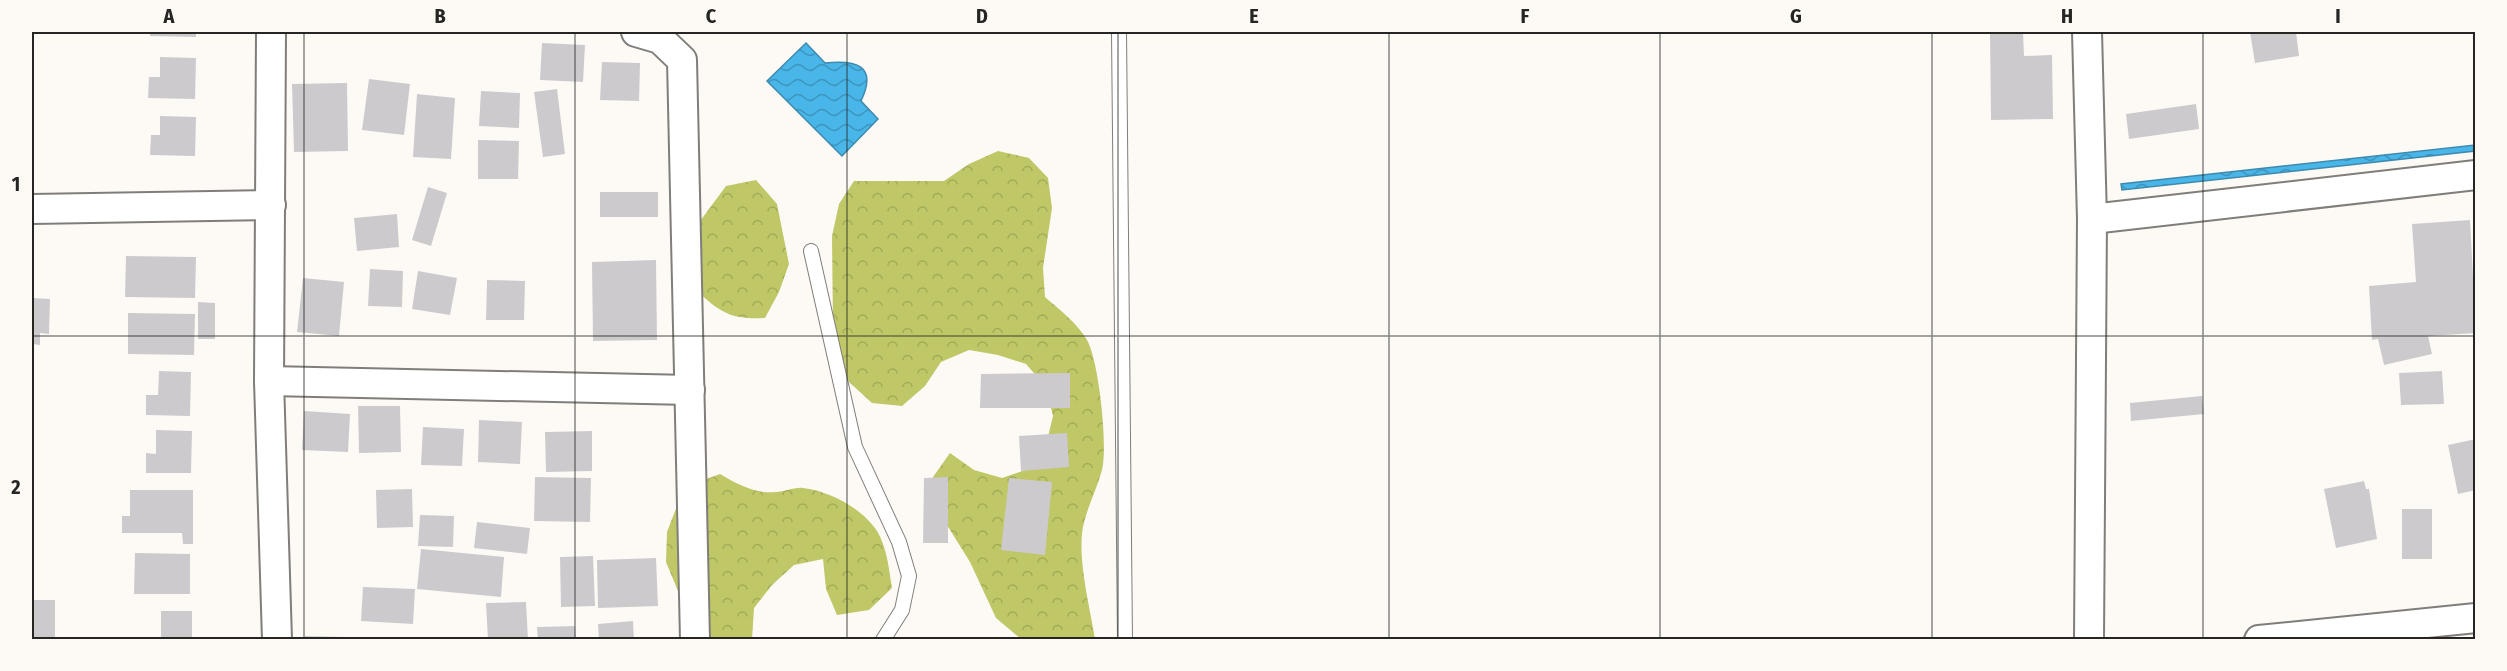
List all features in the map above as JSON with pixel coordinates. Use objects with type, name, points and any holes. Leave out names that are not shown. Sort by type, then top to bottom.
[{"type":"street","points":[[271,32],[269,381],[277,639]]},
{"type":"street","points":[[636,32],[660,39],[682,60],[695,639]]},
{"type":"street","points":[[2087,32],[2092,219],[2088,639]]},
{"type":"street","points":[[2092,219],[2475,175]]},
{"type":"street","points":[[32,209],[271,205]]},
{"type":"street","points":[[269,381],[690,390]]},
{"type":"street","points":[[2259,639],[2475,618]]},
{"type":"lane","points":[[1119,32],[1125,639]]},
{"type":"lane","points":[[811,251],[855,447],[899,542],[909,576],[902,610],[883,639]]},
{"type":"green space","points":[[998,151],[1029,158],[1048,178],[1052,208],[1043,268],[1045,297],[1068,317],[1087,340],[1099,384],[1104,458],[1083,527],[1082,539],[1083,568],[1095,639],[1021,639],[996,618],[970,562],[937,509],[933,477],[950,453],[974,470],[1002,478],[1028,469],[1046,445],[1053,416],[1046,387],[1026,364],[998,355],[969,350],[941,362],[925,386],[902,406],[872,403],[849,382],[837,356],[833,327],[832,236],[839,204],[854,181],[944,181],[969,164]]},
{"type":"green space","points":[[756,180],[777,204],[789,264],[779,292],[765,318],[742,317],[725,312],[693,287],[692,232],[726,186]]},
{"type":"green space","points":[[720,474],[754,490],[779,492],[800,488],[813,490],[834,497],[854,508],[871,523],[880,537],[892,588],[869,610],[837,615],[826,589],[823,559],[794,565],[772,585],[754,608],[752,639],[682,639],[683,619],[678,591],[666,562],[667,532],[677,506],[693,484]]},
{"type":"water","points":[[806,43],[825,63],[854,64],[865,72],[866,89],[861,101],[878,119],[842,156],[767,81]]},
{"type":"water","points":[[2475,145],[2475,151],[2122,190],[2121,184]]},
{"type":"building","points":[[150,32],[196,32],[196,37],[150,36]]},
{"type":"building","points":[[1990,32],[2023,32],[2024,56],[2052,55],[2053,119],[1991,120]]},
{"type":"building","points":[[2250,32],[2296,32],[2299,56],[2255,63]]},
{"type":"building","points":[[542,43],[585,45],[583,82],[540,80]]},
{"type":"building","points":[[160,57],[196,58],[195,99],[148,98],[149,77],[160,77]]},
{"type":"building","points":[[602,62],[640,63],[639,101],[600,100]]},
{"type":"building","points":[[369,79],[410,84],[404,135],[362,130]]},
{"type":"building","points":[[347,83],[348,151],[294,152],[292,84]]},
{"type":"building","points":[[557,89],[565,154],[543,157],[534,92]]},
{"type":"building","points":[[481,91],[520,93],[519,128],[479,126]]},
{"type":"building","points":[[417,94],[455,98],[451,159],[413,157]]},
{"type":"building","points":[[2196,104],[2199,129],[2129,139],[2126,114]]},
{"type":"building","points":[[160,116],[196,117],[195,156],[150,155],[151,135],[160,135]]},
{"type":"building","points":[[478,140],[519,141],[518,179],[478,179]]},
{"type":"building","points":[[428,187],[447,193],[431,246],[412,240]]},
{"type":"building","points":[[600,192],[658,192],[658,217],[600,217]]},
{"type":"building","points":[[397,214],[399,247],[357,251],[354,218]]},
{"type":"building","points":[[2470,220],[2476,333],[2428,336],[2432,354],[2384,365],[2378,339],[2372,340],[2369,286],[2416,282],[2412,224]]},
{"type":"building","points":[[126,256],[196,257],[195,298],[125,297]]},
{"type":"building","points":[[656,260],[657,340],[593,341],[592,262]]},
{"type":"building","points":[[370,269],[403,271],[402,307],[368,306]]},
{"type":"building","points":[[418,271],[457,278],[450,315],[412,309]]},
{"type":"building","points":[[303,278],[344,282],[339,336],[297,332]]},
{"type":"building","points":[[487,280],[525,281],[524,320],[486,320]]},
{"type":"building","points":[[32,298],[50,299],[49,334],[40,333],[40,345],[32,344]]},
{"type":"building","points":[[198,302],[215,303],[215,339],[198,339]]},
{"type":"building","points":[[128,313],[195,314],[194,355],[128,354]]},
{"type":"building","points":[[159,371],[191,372],[190,416],[146,415],[146,395],[158,395]]},
{"type":"building","points":[[2442,371],[2444,404],[2401,405],[2399,373]]},
{"type":"building","points":[[1070,373],[1070,408],[980,408],[981,374]]},
{"type":"building","points":[[2202,396],[2204,414],[2131,421],[2130,403]]},
{"type":"building","points":[[358,406],[400,406],[401,452],[359,453]]},
{"type":"building","points":[[304,411],[350,414],[348,452],[302,450]]},
{"type":"building","points":[[479,420],[522,422],[520,464],[478,462]]},
{"type":"building","points":[[423,427],[464,429],[462,466],[421,465]]},
{"type":"building","points":[[156,430],[192,431],[191,473],[146,473],[146,453],[156,454]]},
{"type":"building","points":[[592,431],[592,471],[546,472],[545,432]]},
{"type":"building","points":[[1067,433],[1069,467],[1021,471],[1019,436]]},
{"type":"building","points":[[2476,439],[2476,490],[2458,494],[2448,445]]},
{"type":"building","points":[[535,477],[591,478],[590,522],[534,521]]},
{"type":"building","points":[[948,477],[948,543],[923,543],[924,478]]},
{"type":"building","points":[[1009,478],[1052,482],[1045,555],[1001,550]]},
{"type":"building","points":[[2364,481],[2366,489],[2369,489],[2377,539],[2336,548],[2324,489]]},
{"type":"building","points":[[412,489],[413,527],[377,528],[376,490]]},
{"type":"building","points":[[130,490],[193,490],[193,544],[183,544],[182,533],[122,533],[122,516],[130,516]]},
{"type":"building","points":[[2402,509],[2432,509],[2432,559],[2402,559]]},
{"type":"building","points":[[420,515],[454,516],[453,547],[418,546]]},
{"type":"building","points":[[477,522],[530,528],[527,554],[474,548]]},
{"type":"building","points":[[421,549],[504,557],[501,597],[417,589]]},
{"type":"building","points":[[135,553],[190,554],[190,594],[134,594]]},
{"type":"building","points":[[593,556],[595,606],[561,607],[560,557]]},
{"type":"building","points":[[656,558],[658,606],[598,608],[597,560]]},
{"type":"building","points":[[363,587],[415,589],[413,624],[361,621]]},
{"type":"building","points":[[32,600],[55,600],[55,640],[32,640]]},
{"type":"building","points":[[526,602],[528,640],[488,640],[486,603]]},
{"type":"building","points":[[161,611],[192,611],[192,640],[152,640],[152,637],[161,637]]},
{"type":"building","points":[[633,621],[634,640],[599,640],[598,624]]},
{"type":"building","points":[[575,626],[576,640],[538,640],[537,627]]},
{"type":"building","points":[[305,636],[346,637],[346,640],[305,640]]}]
